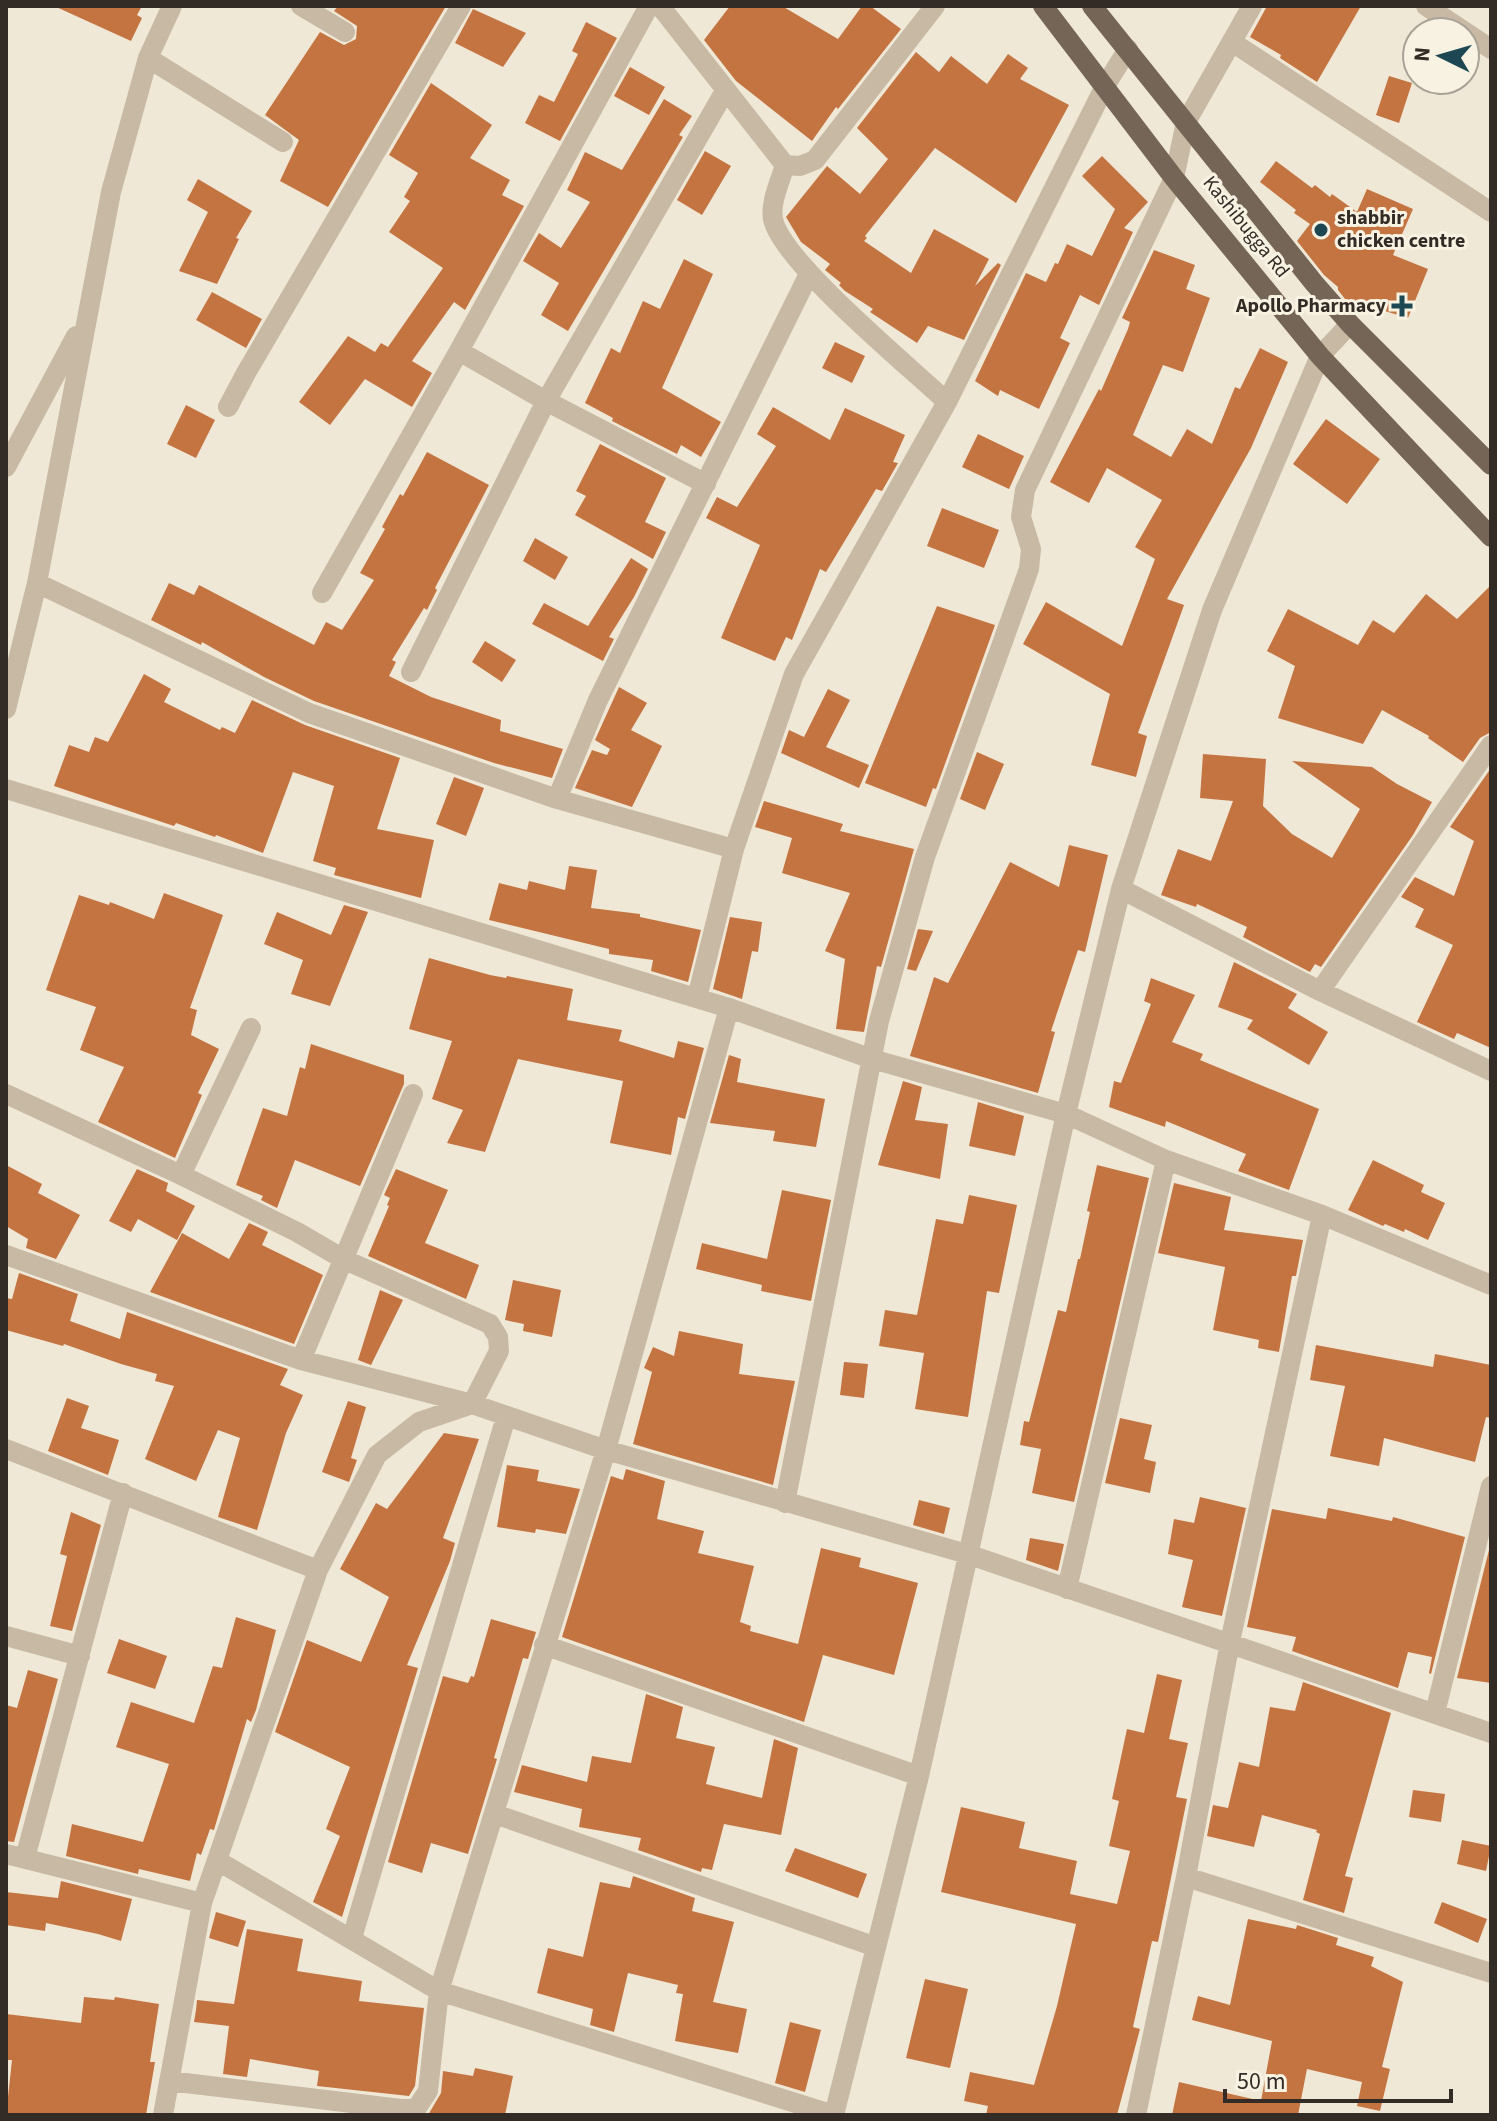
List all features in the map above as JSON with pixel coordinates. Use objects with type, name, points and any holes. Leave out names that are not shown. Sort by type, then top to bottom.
[{"type":"main road","name":"Kashibugga Rd","points":[[1043,6],[1174,178],[1320,356],[1491,537]]},
{"type":"main road","name":"Kashibugga Rd","points":[[1092,6],[1264,222],[1350,324],[1491,465]]},
{"type":"street","points":[[6,709],[37,583],[111,192],[148,58],[172,6]]},
{"type":"street","points":[[301,6],[345,32]]},
{"type":"street","points":[[228,407],[461,6]]},
{"type":"street","points":[[322,593],[649,6]]},
{"type":"street","points":[[660,6],[785,165],[800,166],[815,160],[935,6]]},
{"type":"street","points":[[785,1503],[879,1021],[925,857],[1029,569],[1031,549],[1021,517],[1025,490],[1174,178],[1186,122],[1252,6]]},
{"type":"street","points":[[1426,6],[1491,49]]},
{"type":"street","points":[[1232,42],[1491,212]]},
{"type":"street","points":[[697,998],[734,849],[794,674],[947,402],[1105,86],[1128,49]]},
{"type":"street","points":[[148,58],[283,142]]},
{"type":"street","points":[[411,672],[546,401],[725,91]]},
{"type":"street","points":[[785,165],[774,199],[773,220],[777,231],[809,274],[947,402]]},
{"type":"street","points":[[557,799],[598,700],[809,274]]},
{"type":"street","points":[[6,467],[86,317]]},
{"type":"street","points":[[218,1861],[439,1991],[834,2115],[919,1776],[1066,1114],[1121,889],[1212,610],[1320,356],[1350,324]]},
{"type":"street","points":[[459,351],[546,401],[706,484]]},
{"type":"street","points":[[37,583],[309,713],[557,799],[734,849]]},
{"type":"street","points":[[1320,991],[1491,745]]},
{"type":"street","points":[[6,789],[697,998],[872,1059],[1066,1114],[1166,1160],[1322,1215],[1491,1285]]},
{"type":"street","points":[[1121,889],[1320,991],[1491,1071]]},
{"type":"street","points":[[169,2081],[416,2109],[428,2091],[439,1991],[606,1450],[729,1008]]},
{"type":"street","points":[[181,1175],[251,1028]]},
{"type":"street","points":[[6,1094],[181,1175],[297,1232],[345,1260],[490,1324],[498,1337],[499,1351],[472,1404],[419,1422],[377,1455],[318,1570],[202,1903],[163,2115]]},
{"type":"street","points":[[301,1360],[413,1094]]},
{"type":"street","points":[[1067,1589],[1166,1160]]},
{"type":"street","points":[[1136,2115],[1186,1877],[1230,1642],[1322,1215]]},
{"type":"street","points":[[6,1255],[301,1360],[472,1404],[606,1450],[967,1554],[1491,1733]]},
{"type":"street","points":[[352,1938],[506,1417]]},
{"type":"street","points":[[6,1449],[318,1570]]},
{"type":"street","points":[[1435,1713],[1491,1486]]},
{"type":"street","points":[[123,1493],[80,1656],[15,1856],[202,1903]]},
{"type":"street","points":[[6,1636],[80,1656]]},
{"type":"street","points":[[544,1645],[919,1776]]},
{"type":"street","points":[[495,1814],[876,1947]]},
{"type":"street","points":[[1186,1877],[1491,1973]]},
{"type":"building","points":[[54,6],[142,6],[137,15],[142,18],[131,41]]},
{"type":"building","points":[[338,6],[446,6],[328,207],[280,181],[299,140],[265,115],[320,32],[344,45],[356,39],[357,26],[334,11]]},
{"type":"building","points":[[730,6],[782,6],[838,39],[862,6],[870,6],[901,29],[812,141],[736,81],[704,40]]},
{"type":"building","points":[[1267,6],[1361,6],[1317,82],[1250,37]]},
{"type":"building","points":[[473,9],[526,33],[503,67],[455,43]]},
{"type":"building","points":[[586,22],[617,38],[560,141],[525,123],[539,95],[554,102],[578,54],[572,51]]},
{"type":"building","points":[[916,52],[939,72],[951,56],[987,84],[1008,54],[1028,68],[1020,79],[1069,105],[1016,203],[935,148],[865,236],[864,241],[911,273],[934,229],[989,259],[975,286],[998,263],[1001,265],[964,340],[928,326],[917,343],[870,312],[873,309],[845,291],[839,285],[841,283],[825,270],[830,264],[801,242],[786,217],[827,166],[860,194],[888,159],[857,128]]},
{"type":"building","points":[[630,67],[665,87],[649,115],[614,96]]},
{"type":"building","points":[[1389,76],[1401,80],[1401,96],[1408,96],[1399,123],[1376,115]]},
{"type":"building","points":[[431,83],[492,125],[470,158],[510,180],[502,195],[524,206],[465,310],[454,302],[412,361],[432,373],[412,407],[365,379],[330,425],[299,402],[348,336],[375,352],[381,343],[388,347],[443,268],[389,232],[410,201],[404,197],[418,173],[389,155]]},
{"type":"building","points":[[664,99],[692,116],[679,135],[683,137],[568,331],[541,315],[559,283],[523,261],[539,233],[561,248],[590,202],[567,190],[585,152],[622,170]]},
{"type":"building","points":[[705,151],[731,166],[702,215],[677,200]]},
{"type":"building","points":[[1102,156],[1148,202],[1124,228],[1133,232],[1099,305],[1080,295],[1060,338],[1070,343],[1039,409],[1000,390],[998,396],[975,381],[1026,273],[1046,282],[1067,244],[1092,256],[1115,209],[1082,176]]},
{"type":"building","points":[[1276,161],[1312,188],[1315,185],[1330,197],[1332,194],[1357,212],[1367,189],[1413,209],[1393,255],[1428,269],[1408,318],[1345,299],[1338,287],[1324,275],[1297,241],[1310,224],[1260,182]]},
{"type":"building","points":[[198,179],[252,211],[236,238],[239,239],[217,284],[179,271],[208,212],[187,200]]},
{"type":"building","points":[[1154,250],[1195,265],[1186,289],[1210,298],[1183,372],[1163,365],[1133,435],[1171,457],[1187,429],[1212,444],[1235,387],[1240,389],[1260,348],[1288,362],[1251,448],[1167,599],[1184,605],[1138,733],[1147,736],[1136,777],[1091,765],[1110,694],[1023,644],[1046,602],[1122,646],[1155,559],[1135,547],[1162,500],[1107,468],[1089,503],[1050,482],[1099,389],[1101,391],[1128,329],[1130,322],[1122,318]]},
{"type":"building","points":[[684,259],[713,274],[662,388],[721,422],[701,457],[681,445],[677,454],[612,421],[613,418],[585,403],[611,348],[620,353],[643,301],[660,309]]},
{"type":"building","points":[[212,292],[262,319],[246,348],[196,320]]},
{"type":"building","points":[[835,342],[865,356],[852,383],[822,368]]},
{"type":"building","points":[[186,405],[215,420],[196,458],[167,444]]},
{"type":"building","points":[[773,407],[830,440],[845,408],[905,435],[893,462],[898,463],[882,491],[876,489],[826,572],[820,569],[792,640],[786,637],[775,661],[721,638],[760,545],[706,518],[717,497],[737,507],[776,446],[757,434]]},
{"type":"building","points":[[1326,419],[1380,459],[1347,504],[1293,464]]},
{"type":"building","points":[[978,434],[1024,456],[1009,489],[962,467]]},
{"type":"building","points":[[600,444],[666,478],[645,522],[666,532],[653,559],[575,515],[586,496],[576,491]]},
{"type":"building","points":[[427,452],[489,485],[435,588],[437,590],[427,610],[424,608],[392,660],[396,662],[389,676],[431,697],[501,720],[500,731],[563,749],[552,778],[494,763],[314,701],[202,642],[201,645],[151,620],[169,583],[194,595],[199,585],[314,645],[326,622],[342,630],[374,580],[360,573],[385,529],[382,527],[400,494],[403,496]]},
{"type":"building","points":[[942,508],[999,530],[984,568],[927,546]]},
{"type":"building","points":[[535,538],[568,557],[555,580],[523,561]]},
{"type":"building","points":[[631,558],[648,569],[609,637],[614,639],[603,661],[532,624],[544,603],[588,626]]},
{"type":"building","points":[[1491,585],[1491,732],[1480,738],[1463,762],[1429,736],[1382,710],[1363,744],[1278,718],[1295,666],[1267,651],[1288,609],[1358,645],[1373,620],[1394,633],[1426,594],[1457,619]]},
{"type":"building","points":[[937,606],[995,625],[936,789],[933,788],[926,807],[865,783]]},
{"type":"building","points":[[485,641],[516,660],[502,682],[472,662]]},
{"type":"building","points":[[144,674],[171,689],[164,702],[220,730],[222,727],[235,733],[252,700],[305,725],[400,758],[377,829],[434,840],[421,898],[334,875],[336,868],[313,861],[334,786],[293,772],[263,853],[216,835],[176,823],[174,826],[54,786],[69,745],[89,752],[95,737],[108,742]]},
{"type":"building","points":[[619,687],[647,703],[631,730],[662,746],[632,807],[575,788],[592,750],[607,755],[610,749],[595,740]]},
{"type":"building","points":[[828,689],[850,700],[826,747],[869,765],[859,788],[781,753],[789,730],[804,737]]},
{"type":"building","points":[[977,752],[1004,764],[985,810],[960,799]]},
{"type":"building","points":[[1203,754],[1266,759],[1263,806],[1292,834],[1332,858],[1360,809],[1292,761],[1372,767],[1432,802],[1413,835],[1321,967],[1315,964],[1310,972],[1243,937],[1247,927],[1197,904],[1196,907],[1161,895],[1178,849],[1211,861],[1233,801],[1200,798]]},
{"type":"building","points":[[1491,768],[1491,1048],[1457,1033],[1454,1039],[1417,1022],[1453,945],[1415,927],[1424,909],[1401,897],[1415,877],[1454,896],[1474,841],[1450,827]]},
{"type":"building","points":[[454,777],[484,788],[466,836],[436,824]]},
{"type":"building","points":[[764,801],[843,824],[840,831],[914,849],[881,967],[877,966],[864,1032],[836,1029],[845,959],[825,951],[850,893],[782,873],[792,838],[755,827]]},
{"type":"building","points":[[1069,845],[1108,855],[1085,952],[1078,950],[1051,1031],[1055,1032],[1038,1093],[910,1056],[934,977],[948,983],[1010,862],[1059,887]]},
{"type":"building","points":[[569,866],[597,870],[591,908],[640,914],[640,917],[701,930],[688,982],[651,971],[653,960],[609,954],[609,949],[489,920],[499,883],[527,890],[529,881],[565,890]]},
{"type":"building","points":[[164,893],[223,915],[190,1008],[197,1010],[191,1035],[219,1049],[198,1093],[202,1095],[175,1158],[98,1122],[124,1067],[80,1050],[96,1007],[46,990],[79,895],[109,905],[110,902],[154,919]]},
{"type":"building","points":[[344,905],[368,912],[330,1006],[291,994],[303,960],[264,944],[277,912],[331,935]]},
{"type":"building","points":[[730,917],[762,922],[758,952],[752,951],[742,999],[713,989]]},
{"type":"building","points":[[918,929],[933,931],[916,971],[907,969]]},
{"type":"building","points":[[429,958],[490,975],[573,989],[567,1020],[622,1030],[619,1041],[674,1058],[678,1041],[704,1048],[685,1119],[678,1117],[671,1155],[610,1143],[623,1081],[518,1059],[485,1152],[447,1143],[463,1110],[432,1099],[452,1041],[409,1029]]},
{"type":"building","points":[[1234,962],[1297,994],[1288,1008],[1328,1032],[1309,1065],[1247,1029],[1253,1020],[1218,1007]]},
{"type":"building","points":[[1151,978],[1195,995],[1172,1042],[1203,1054],[1200,1060],[1319,1109],[1289,1190],[1238,1171],[1246,1154],[1166,1121],[1165,1127],[1109,1107],[1114,1081],[1121,1083],[1151,1004],[1144,1001]]},
{"type":"building","points":[[311,1044],[404,1075],[404,1084],[360,1186],[295,1160],[277,1208],[261,1200],[263,1196],[236,1185],[263,1108],[287,1116],[300,1067],[305,1069]]},
{"type":"building","points":[[729,1055],[741,1059],[737,1082],[825,1099],[816,1147],[773,1141],[775,1131],[710,1123]]},
{"type":"building","points":[[903,1081],[922,1087],[915,1120],[948,1124],[940,1179],[878,1165]]},
{"type":"building","points":[[978,1102],[1024,1116],[1015,1156],[969,1146]]},
{"type":"building","points":[[1373,1160],[1424,1185],[1421,1192],[1445,1203],[1428,1240],[1405,1229],[1404,1232],[1385,1224],[1383,1226],[1348,1210]]},
{"type":"building","points":[[6,1165],[42,1184],[38,1193],[80,1215],[56,1259],[26,1248],[28,1239],[6,1226]]},
{"type":"building","points":[[1097,1165],[1149,1178],[1074,1502],[1032,1493],[1041,1449],[1020,1445],[1024,1421],[1029,1422],[1058,1310],[1066,1312],[1090,1212],[1087,1211]]},
{"type":"building","points":[[137,1169],[168,1183],[166,1191],[195,1206],[177,1240],[138,1219],[131,1232],[109,1221]]},
{"type":"building","points":[[396,1169],[448,1190],[425,1243],[479,1265],[466,1299],[368,1256],[389,1206],[390,1198],[384,1195]]},
{"type":"building","points":[[1174,1183],[1231,1197],[1224,1230],[1303,1240],[1296,1276],[1292,1276],[1279,1352],[1258,1348],[1259,1340],[1213,1330],[1225,1267],[1158,1253]]},
{"type":"building","points":[[782,1190],[831,1200],[811,1301],[761,1291],[762,1285],[696,1269],[702,1243],[767,1259]]},
{"type":"building","points":[[969,1195],[1017,1205],[999,1293],[987,1291],[968,1417],[915,1409],[924,1353],[879,1346],[885,1310],[917,1315],[936,1219],[963,1224]]},
{"type":"building","points":[[249,1223],[268,1232],[262,1245],[323,1275],[294,1344],[150,1292],[182,1233],[229,1259]]},
{"type":"building","points":[[19,1273],[78,1294],[70,1321],[120,1339],[127,1312],[288,1369],[280,1385],[303,1395],[286,1433],[257,1530],[218,1517],[240,1438],[218,1430],[196,1481],[145,1459],[174,1386],[155,1381],[157,1374],[64,1344],[6,1330],[6,1298],[12,1299]]},
{"type":"building","points":[[513,1280],[561,1290],[552,1337],[523,1331],[524,1324],[505,1320]]},
{"type":"building","points":[[380,1290],[403,1300],[371,1365],[358,1360]]},
{"type":"building","points":[[679,1331],[743,1344],[739,1374],[795,1381],[773,1485],[633,1444],[652,1372],[644,1368],[653,1347],[674,1356]]},
{"type":"building","points":[[1316,1345],[1433,1367],[1435,1354],[1491,1365],[1491,1418],[1486,1417],[1475,1462],[1384,1438],[1379,1466],[1330,1456],[1345,1386],[1310,1380]]},
{"type":"building","points":[[844,1362],[868,1364],[864,1398],[840,1395]]},
{"type":"building","points":[[67,1398],[89,1406],[81,1428],[119,1440],[108,1475],[48,1451]]},
{"type":"building","points":[[348,1401],[366,1407],[351,1458],[357,1460],[349,1482],[322,1472]]},
{"type":"building","points":[[1120,1418],[1152,1425],[1144,1459],[1156,1462],[1150,1493],[1105,1483]]},
{"type":"building","points":[[444,1433],[479,1439],[443,1538],[455,1543],[407,1665],[418,1668],[342,1917],[313,1902],[340,1836],[326,1829],[350,1767],[275,1732],[307,1640],[361,1662],[389,1597],[340,1569],[376,1503],[387,1509]]},
{"type":"building","points":[[507,1465],[539,1470],[537,1481],[580,1489],[566,1534],[497,1527]]},
{"type":"building","points":[[626,1469],[665,1481],[657,1519],[704,1531],[698,1553],[754,1566],[740,1622],[751,1626],[750,1631],[798,1644],[821,1548],[861,1558],[859,1567],[918,1583],[894,1675],[823,1655],[804,1722],[562,1637],[611,1476],[623,1480]]},
{"type":"building","points":[[1200,1497],[1246,1508],[1222,1616],[1182,1607],[1193,1560],[1168,1554],[1174,1519],[1194,1523]]},
{"type":"building","points":[[919,1500],[950,1508],[944,1534],[913,1525]]},
{"type":"building","points":[[1328,1508],[1392,1521],[1393,1517],[1465,1537],[1431,1674],[1432,1657],[1408,1652],[1398,1688],[1292,1651],[1296,1637],[1247,1627],[1272,1509],[1326,1519]]},
{"type":"building","points":[[71,1512],[101,1525],[72,1631],[50,1626],[67,1556],[60,1554]]},
{"type":"building","points":[[1030,1538],[1064,1544],[1058,1571],[1026,1560]]},
{"type":"building","points":[[1491,1551],[1491,1683],[1457,1678]]},
{"type":"building","points":[[236,1617],[276,1630],[256,1710],[251,1722],[247,1719],[214,1830],[210,1829],[201,1855],[197,1853],[190,1881],[139,1869],[138,1874],[66,1856],[72,1824],[143,1842],[169,1764],[116,1747],[131,1702],[194,1723],[213,1666],[222,1668]]},
{"type":"building","points":[[491,1619],[536,1632],[528,1659],[523,1658],[468,1854],[431,1843],[422,1873],[388,1862],[443,1676],[468,1683],[471,1676],[474,1677]]},
{"type":"building","points":[[119,1639],[167,1656],[155,1689],[107,1673]]},
{"type":"building","points":[[28,1670],[58,1679],[14,1842],[6,1841],[6,1705],[17,1708]]},
{"type":"building","points":[[1157,1674],[1182,1680],[1169,1739],[1188,1743],[1176,1797],[1187,1799],[1158,1942],[1152,1941],[1133,2027],[1140,2029],[1117,2115],[986,2115],[988,2106],[964,2101],[970,2072],[1034,2085],[1076,1924],[941,1892],[961,1807],[1025,1822],[1019,1848],[1077,1861],[1070,1894],[1117,1904],[1130,1851],[1109,1846],[1119,1801],[1112,1799],[1127,1729],[1144,1733]]},
{"type":"building","points":[[1303,1682],[1391,1713],[1345,1876],[1353,1878],[1344,1913],[1303,1900],[1320,1834],[1317,1830],[1262,1815],[1254,1847],[1207,1836],[1213,1805],[1228,1808],[1239,1762],[1259,1767],[1270,1707],[1295,1711]]},
{"type":"building","points":[[646,1694],[683,1707],[676,1738],[715,1747],[706,1784],[762,1798],[774,1739],[798,1748],[781,1835],[724,1824],[712,1870],[702,1868],[701,1872],[638,1850],[641,1838],[579,1827],[582,1809],[514,1792],[522,1765],[587,1782],[592,1756],[631,1763]]},
{"type":"building","points":[[1413,1790],[1445,1794],[1441,1822],[1409,1817]]},
{"type":"building","points":[[1462,1840],[1491,1846],[1486,1871],[1457,1864]]},
{"type":"building","points":[[795,1848],[867,1874],[858,1898],[785,1871]]},
{"type":"building","points":[[633,1876],[695,1898],[692,1911],[734,1922],[713,2002],[747,2009],[738,2053],[675,2041],[683,1994],[676,1993],[678,1985],[628,1973],[614,2032],[590,2025],[593,2009],[537,1993],[548,1948],[583,1957],[600,1882],[630,1888]]},
{"type":"building","points":[[61,1881],[132,1899],[121,1941],[46,1923],[45,1931],[6,1925],[6,1892],[58,1898]]},
{"type":"building","points":[[1442,1902],[1487,1919],[1478,1943],[1434,1923]]},
{"type":"building","points":[[216,1912],[246,1921],[238,1947],[209,1938]]},
{"type":"building","points":[[1248,1919],[1296,1929],[1297,1925],[1338,1938],[1336,1945],[1374,1957],[1371,1966],[1403,1982],[1382,2067],[1390,2069],[1380,2111],[1357,2106],[1362,2082],[1307,2069],[1298,2115],[1172,2115],[1179,2082],[1261,2101],[1272,2041],[1192,2020],[1198,1996],[1230,2005]]},
{"type":"building","points":[[247,1929],[303,1939],[297,1971],[362,1981],[359,2001],[424,2008],[415,2086],[409,2096],[317,2086],[319,2071],[250,2059],[247,2077],[223,2074],[229,2026],[194,2022],[197,2000],[234,2004]]},
{"type":"building","points":[[925,1979],[968,1989],[950,2068],[906,2058]]},
{"type":"building","points":[[84,1997],[114,2000],[115,1997],[159,2004],[150,2062],[155,2062],[146,2115],[6,2115],[12,2060],[6,2060],[6,2014],[81,2023]]},
{"type":"building","points":[[790,2022],[821,2030],[805,2092],[775,2083]]},
{"type":"building","points":[[475,2068],[513,2076],[505,2115],[428,2115],[441,2093],[443,2071],[473,2076]]},
{"type":"place","name":"shabbir chicken centre","points":[[1321,230]]},
{"type":"place","name":"Apollo Pharmacy","points":[[1402,306]]}]
